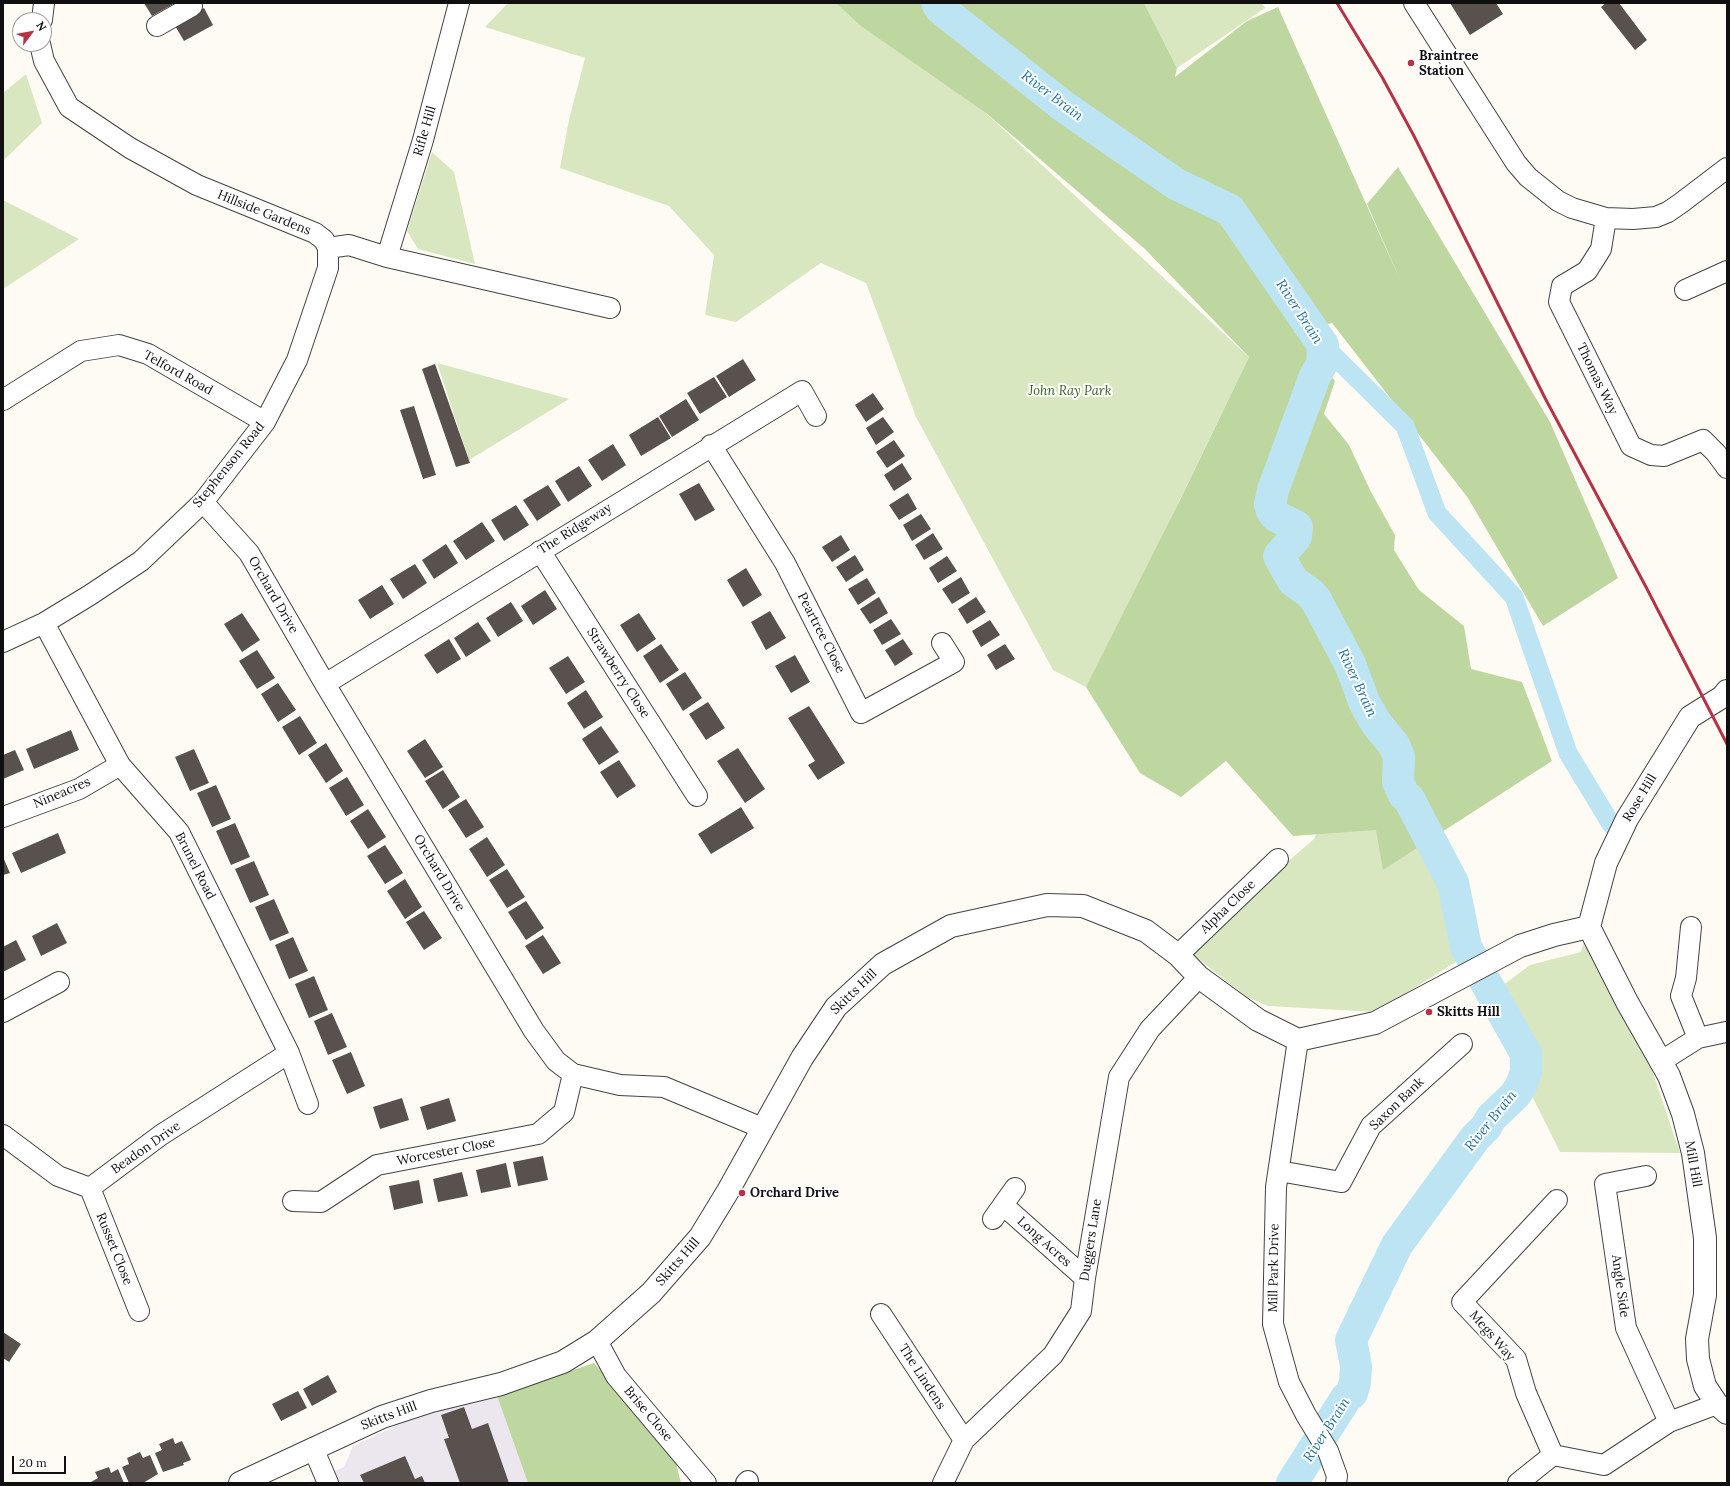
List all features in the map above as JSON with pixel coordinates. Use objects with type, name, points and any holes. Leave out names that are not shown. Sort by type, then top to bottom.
[{"type":"street","name":"Rifle Hill","points":[[387,257],[423,140],[459,3]]},
{"type":"street","points":[[1414,3],[1501,140],[1528,177],[1558,201],[1572,208],[1606,218],[1645,219],[1668,212],[1727,168]]},
{"type":"street","points":[[157,26],[193,4]]},
{"type":"street","name":"Hillside Gardens","points":[[42,52],[44,61],[69,107],[130,148],[197,186],[314,233],[324,240],[328,248]]},
{"type":"street","name":"Thomas Way","points":[[1606,218],[1601,249],[1587,271],[1562,286],[1559,302],[1631,446],[1651,455],[1664,456],[1703,440],[1716,453],[1727,468]]},
{"type":"street","points":[[328,248],[349,244],[387,257],[610,308]]},
{"type":"street","name":"Stephenson Road","points":[[3,642],[44,623],[90,596],[141,561],[203,502],[264,422],[297,360],[328,268],[328,248]]},
{"type":"street","points":[[1685,290],[1727,271]]},
{"type":"street","name":"Telford Road","points":[[3,400],[81,351],[119,345],[148,354],[264,422]]},
{"type":"street","name":"The Ridgeway","points":[[325,684],[711,445],[802,391],[816,416]]},
{"type":"street","name":"Peartree Close","points":[[711,445],[785,563],[861,712],[954,662],[942,643]]},
{"type":"street","name":"Orchard Drive","points":[[203,502],[249,553],[325,684],[534,1031],[556,1061],[572,1074],[620,1085],[664,1087],[762,1128]]},
{"type":"street","name":"Strawberry Close","points":[[540,551],[697,796]]},
{"type":"street","name":"Brunel Road","points":[[44,623],[120,765],[179,832],[289,1053],[308,1104]]},
{"type":"street","name":"Rose Hill","points":[[1589,927],[1606,863],[1627,819],[1690,717],[1722,697],[1727,691]]},
{"type":"street","name":"Nineacres","points":[[3,817],[79,789],[120,765]]},
{"type":"street","name":"Alpha Close","points":[[1178,955],[1278,859]]},
{"type":"street","name":"Skitts Hill","points":[[240,1483],[382,1417],[431,1401],[501,1384],[563,1362],[597,1341],[651,1293],[700,1237],[728,1191],[802,1058],[836,1007],[883,964],[951,926],[1047,905],[1083,906],[1146,931],[1178,955],[1199,977],[1258,1020],[1298,1040]]},
{"type":"street","points":[[1298,1040],[1375,1023],[1520,946],[1554,935],[1589,927]]},
{"type":"street","name":"Mill Hill","points":[[1589,927],[1627,1002],[1668,1076],[1683,1114],[1693,1153],[1705,1238],[1705,1295],[1697,1339],[1698,1359],[1705,1386],[1722,1408]]},
{"type":"street","points":[[1691,927],[1686,978],[1682,996],[1698,1038]]},
{"type":"street","name":"Duggers Lane","points":[[943,1483],[964,1440],[1053,1354],[1081,1311],[1085,1278],[1119,1077],[1150,1029],[1199,977]]},
{"type":"street","points":[[3,1012],[59,982]]},
{"type":"street","points":[[1660,1062],[1698,1038],[1726,1032]]},
{"type":"street","name":"Mill Park Drive","points":[[1298,1040],[1276,1187],[1273,1324],[1289,1382],[1306,1415],[1328,1451],[1337,1476],[1336,1483]]},
{"type":"street","name":"Saxon Bank","points":[[1279,1171],[1341,1182],[1371,1126],[1462,1044]]},
{"type":"street","name":"Beadon Drive","points":[[90,1188],[161,1135],[289,1053]]},
{"type":"street","name":"Worcester Close","points":[[293,1201],[322,1202],[377,1165],[538,1134],[564,1112],[572,1074]]},
{"type":"street","points":[[3,1135],[58,1176],[90,1188]]},
{"type":"street","name":"Angle Side","points":[[1646,1176],[1605,1184],[1626,1328],[1669,1422]]},
{"type":"street","name":"Russet Close","points":[[90,1188],[139,1311]]},
{"type":"street","name":"Long Acres","points":[[1015,1188],[998,1212],[1085,1278]]},
{"type":"street","name":"Megs Way","points":[[1553,1456],[1526,1393],[1516,1359],[1462,1302],[1557,1200]]},
{"type":"street","name":"The Lindens","points":[[881,1314],[964,1440]]},
{"type":"street","name":"Brise Close","points":[[597,1341],[616,1376],[706,1483]]},
{"type":"street","points":[[1518,1483],[1553,1456],[1604,1465],[1669,1422],[1722,1408]]},
{"type":"street","points":[[313,1448],[328,1483]]},
{"type":"shaded area","points":[[497,1396],[528,1483],[307,1483],[344,1467],[353,1446],[424,1413]]},
{"type":"green space","name":"John Ray Park","points":[[508,3],[889,3],[906,39],[1249,357],[1102,661],[1086,687],[1053,670],[916,417],[866,283],[821,263],[736,322],[705,315],[714,255],[669,206],[560,168],[569,120],[585,58],[485,27]]},
{"type":"green space","points":[[836,3],[1144,3],[1177,68],[1175,77],[1247,21],[1278,7],[1401,282],[1367,204],[1398,167],[1550,422],[1618,578],[1543,626],[1468,498],[1332,323],[1294,331],[1335,381],[1324,414],[1349,445],[1371,492],[1395,535],[1394,550],[1419,590],[1464,626],[1471,669],[1522,682],[1552,761],[1383,870],[1376,830],[1293,836],[1226,761],[1181,797],[1140,773],[1086,687],[1181,498],[1249,357],[1145,249],[986,113],[861,26]]},
{"type":"green space","points":[[1144,3],[1262,3],[1265,8],[1177,68]]},
{"type":"green space","points":[[26,74],[42,123],[3,161],[3,93]]},
{"type":"green space","points":[[432,152],[454,172],[475,264],[418,249],[407,231]]},
{"type":"green space","points":[[3,200],[79,239],[3,289]]},
{"type":"green space","points":[[437,363],[569,399],[469,460]]},
{"type":"green space","points":[[1387,783],[1431,860],[1459,960],[1376,1012],[1268,1006],[1247,997],[1191,953],[1229,912],[1314,839],[1330,801]]},
{"type":"green space","points":[[1589,927],[1651,1067],[1680,1153],[1560,1152],[1524,1080],[1534,1044],[1502,986],[1530,965],[1581,952]]},
{"type":"green space","points":[[594,1363],[673,1451],[681,1483],[528,1483],[497,1396]]},
{"type":"building","points":[[144,3],[175,3],[152,16]]},
{"type":"building","points":[[1450,3],[1496,3],[1503,14],[1470,35]]},
{"type":"building","points":[[1606,3],[1619,3],[1647,40],[1635,50],[1601,7]]},
{"type":"building","points":[[204,8],[213,25],[184,41],[174,24]]},
{"type":"building","points":[[743,359],[756,380],[729,397],[716,376]]},
{"type":"building","points":[[435,364],[470,463],[456,467],[422,369]]},
{"type":"building","points":[[714,377],[727,397],[700,414],[687,393]]},
{"type":"building","points":[[873,393],[884,409],[866,422],[855,405]]},
{"type":"building","points":[[686,399],[699,420],[672,437],[659,416]]},
{"type":"building","points":[[414,406],[436,475],[423,479],[400,410]]},
{"type":"building","points":[[658,417],[671,438],[641,456],[629,435]]},
{"type":"building","points":[[883,417],[894,432],[876,445],[866,428]]},
{"type":"building","points":[[894,440],[905,456],[887,468],[876,452]]},
{"type":"building","points":[[613,444],[626,465],[602,481],[588,460]]},
{"type":"building","points":[[902,463],[912,479],[894,491],[884,475]]},
{"type":"building","points":[[579,466],[592,486],[568,502],[555,481]]},
{"type":"building","points":[[699,483],[715,510],[695,521],[679,494]]},
{"type":"building","points":[[548,485],[561,505],[537,521],[523,500]]},
{"type":"building","points":[[908,493],[917,509],[899,520],[889,505]]},
{"type":"building","points":[[516,505],[529,525],[504,541],[491,520]]},
{"type":"building","points":[[921,514],[931,529],[912,541],[903,525]]},
{"type":"building","points":[[482,522],[495,541],[466,560],[453,541]]},
{"type":"building","points":[[933,533],[943,549],[924,560],[915,545]]},
{"type":"building","points":[[841,535],[850,550],[832,562],[822,547]]},
{"type":"building","points":[[446,544],[458,563],[434,579],[422,560]]},
{"type":"building","points":[[855,555],[864,570],[846,582],[836,567]]},
{"type":"building","points":[[947,556],[957,571],[938,583],[929,568]]},
{"type":"building","points":[[415,564],[427,583],[403,599],[390,579]]},
{"type":"building","points":[[746,568],[762,595],[743,607],[727,580]]},
{"type":"building","points":[[961,577],[970,593],[952,604],[942,589]]},
{"type":"building","points":[[867,578],[876,593],[858,605],[848,589]]},
{"type":"building","points":[[382,585],[394,604],[370,619],[358,600]]},
{"type":"building","points":[[545,590],[557,609],[533,625],[521,606]]},
{"type":"building","points":[[879,597],[888,613],[870,624],[860,609]]},
{"type":"building","points":[[976,597],[986,612],[967,624],[958,609]]},
{"type":"building","points":[[511,602],[523,621],[498,637],[486,618]]},
{"type":"building","points":[[770,611],[786,638],[766,650],[751,622]]},
{"type":"building","points":[[242,613],[260,640],[242,652],[224,624]]},
{"type":"building","points":[[639,613],[656,639],[637,652],[620,625]]},
{"type":"building","points":[[891,619],[901,634],[882,645],[873,630]]},
{"type":"building","points":[[990,620],[1000,635],[981,647],[972,631]]},
{"type":"building","points":[[478,622],[491,641],[466,657],[454,638]]},
{"type":"building","points":[[449,639],[461,659],[437,674],[424,655]]},
{"type":"building","points":[[903,639],[913,654],[895,666],[885,650]]},
{"type":"building","points":[[661,644],[679,670],[660,683],[643,656]]},
{"type":"building","points":[[1005,644],[1015,659],[996,670],[987,655]]},
{"type":"building","points":[[257,650],[275,678],[257,689],[239,661]]},
{"type":"building","points":[[795,655],[810,682],[791,693],[775,666]]},
{"type":"building","points":[[568,656],[585,682],[566,694],[549,668]]},
{"type":"building","points":[[685,672],[702,698],[683,711],[666,684]]},
{"type":"building","points":[[278,683],[296,710],[278,722],[261,694]]},
{"type":"building","points":[[586,690],[603,717],[584,729],[567,703]]},
{"type":"building","points":[[708,702],[725,728],[706,740],[689,714]]},
{"type":"building","points":[[809,706],[845,763],[818,780],[808,765],[815,761],[788,718]]},
{"type":"building","points":[[300,716],[317,743],[299,755],[282,727]]},
{"type":"building","points":[[601,726],[619,752],[599,765],[582,739]]},
{"type":"building","points":[[71,730],[79,750],[34,769],[26,749]]},
{"type":"building","points":[[425,739],[443,767],[425,778],[407,751]]},
{"type":"building","points":[[326,743],[343,771],[326,783],[308,755]]},
{"type":"building","points":[[738,748],[765,789],[745,803],[717,761]]},
{"type":"building","points":[[194,749],[209,783],[190,791],[175,757]]},
{"type":"building","points":[[15,750],[24,770],[3,779],[3,755]]},
{"type":"building","points":[[619,760],[636,786],[617,798],[600,772]]},
{"type":"building","points":[[443,770],[460,797],[443,809],[425,781]]},
{"type":"building","points":[[347,777],[364,805],[346,816],[329,788]]},
{"type":"building","points":[[216,785],[231,819],[212,827],[197,793]]},
{"type":"building","points":[[466,799],[484,827],[466,838],[448,810]]},
{"type":"building","points":[[741,807],[754,828],[711,854],[698,834]]},
{"type":"building","points":[[368,809],[386,837],[368,849],[350,821]]},
{"type":"building","points":[[235,823],[250,857],[231,865],[216,831]]},
{"type":"building","points":[[58,833],[66,853],[21,873],[12,853]]},
{"type":"building","points":[[487,837],[505,865],[487,877],[469,849]]},
{"type":"building","points":[[385,845],[403,873],[385,884],[367,856]]},
{"type":"building","points":[[3,857],[10,873],[3,875]]},
{"type":"building","points":[[254,861],[269,895],[250,903],[235,869]]},
{"type":"building","points":[[507,869],[525,897],[507,908],[489,880]]},
{"type":"building","points":[[405,879],[422,907],[405,919],[387,891]]},
{"type":"building","points":[[274,899],[289,933],[270,941],[255,907]]},
{"type":"building","points":[[526,901],[544,928],[526,940],[508,912]]},
{"type":"building","points":[[424,911],[442,938],[424,950],[406,922]]},
{"type":"building","points":[[57,923],[67,943],[41,956],[32,936]]},
{"type":"building","points":[[543,935],[561,963],[543,974],[525,946]]},
{"type":"building","points":[[293,937],[308,971],[289,979],[275,945]]},
{"type":"building","points":[[16,940],[26,960],[3,972],[3,947]]},
{"type":"building","points":[[314,976],[328,1010],[309,1018],[295,984]]},
{"type":"building","points":[[332,1013],[347,1047],[328,1055],[314,1021]]},
{"type":"building","points":[[351,1052],[365,1086],[347,1094],[332,1060]]},
{"type":"building","points":[[402,1098],[409,1120],[380,1129],[373,1107]]},
{"type":"building","points":[[449,1098],[456,1121],[427,1130],[420,1107]]},
{"type":"building","points":[[543,1156],[548,1180],[518,1186],[513,1162]]},
{"type":"building","points":[[506,1163],[511,1187],[481,1193],[476,1170]]},
{"type":"building","points":[[462,1172],[468,1196],[438,1202],[433,1179]]},
{"type":"building","points":[[419,1180],[423,1203],[394,1210],[389,1186]]},
{"type":"building","points":[[3,1332],[21,1344],[9,1362],[3,1358]]},
{"type":"building","points":[[328,1375],[337,1392],[312,1406],[303,1389]]},
{"type":"building","points":[[298,1391],[307,1408],[281,1421],[272,1404]]},
{"type":"building","points":[[464,1407],[472,1429],[488,1423],[509,1483],[460,1483],[444,1439],[449,1438],[441,1415]]},
{"type":"building","points":[[173,1438],[175,1444],[182,1441],[191,1460],[183,1463],[184,1465],[163,1472],[155,1453],[162,1450],[159,1444]]},
{"type":"building","points":[[140,1452],[143,1458],[150,1455],[158,1474],[143,1483],[129,1483],[122,1467],[129,1464],[127,1458]]},
{"type":"building","points":[[405,1456],[415,1479],[422,1476],[425,1483],[364,1483],[360,1475]]},
{"type":"building","points":[[109,1467],[111,1473],[118,1469],[124,1483],[91,1483],[98,1478],[95,1472]]},
{"type":"waterway","name":"River Brain","points":[[937,3],[941,9],[1063,106],[1176,184],[1230,210],[1323,345],[1322,364],[1315,376],[1273,490],[1270,505],[1272,511],[1276,516],[1297,527],[1296,537],[1279,556],[1293,581],[1310,593],[1316,600],[1350,664],[1365,704],[1376,723],[1394,745],[1399,757],[1398,782],[1404,795],[1409,799],[1453,883],[1466,947],[1526,1054],[1526,1072],[1521,1086],[1515,1095],[1491,1118],[1486,1127],[1475,1138],[1397,1245],[1351,1340],[1356,1366],[1355,1382],[1352,1393],[1346,1398],[1292,1483]]},
{"type":"waterway","points":[[1323,345],[1405,426],[1437,513],[1514,597],[1568,753],[1611,824]]},
{"type":"railway","points":[[1337,3],[1382,77],[1414,136],[1545,398],[1646,587],[1727,744]]},
{"type":"place","name":"Braintree Station","points":[[1411,63]]},
{"type":"place","name":"Skitts Hill","points":[[1429,1012]]},
{"type":"place","name":"Orchard Drive","points":[[742,1193]]}]
